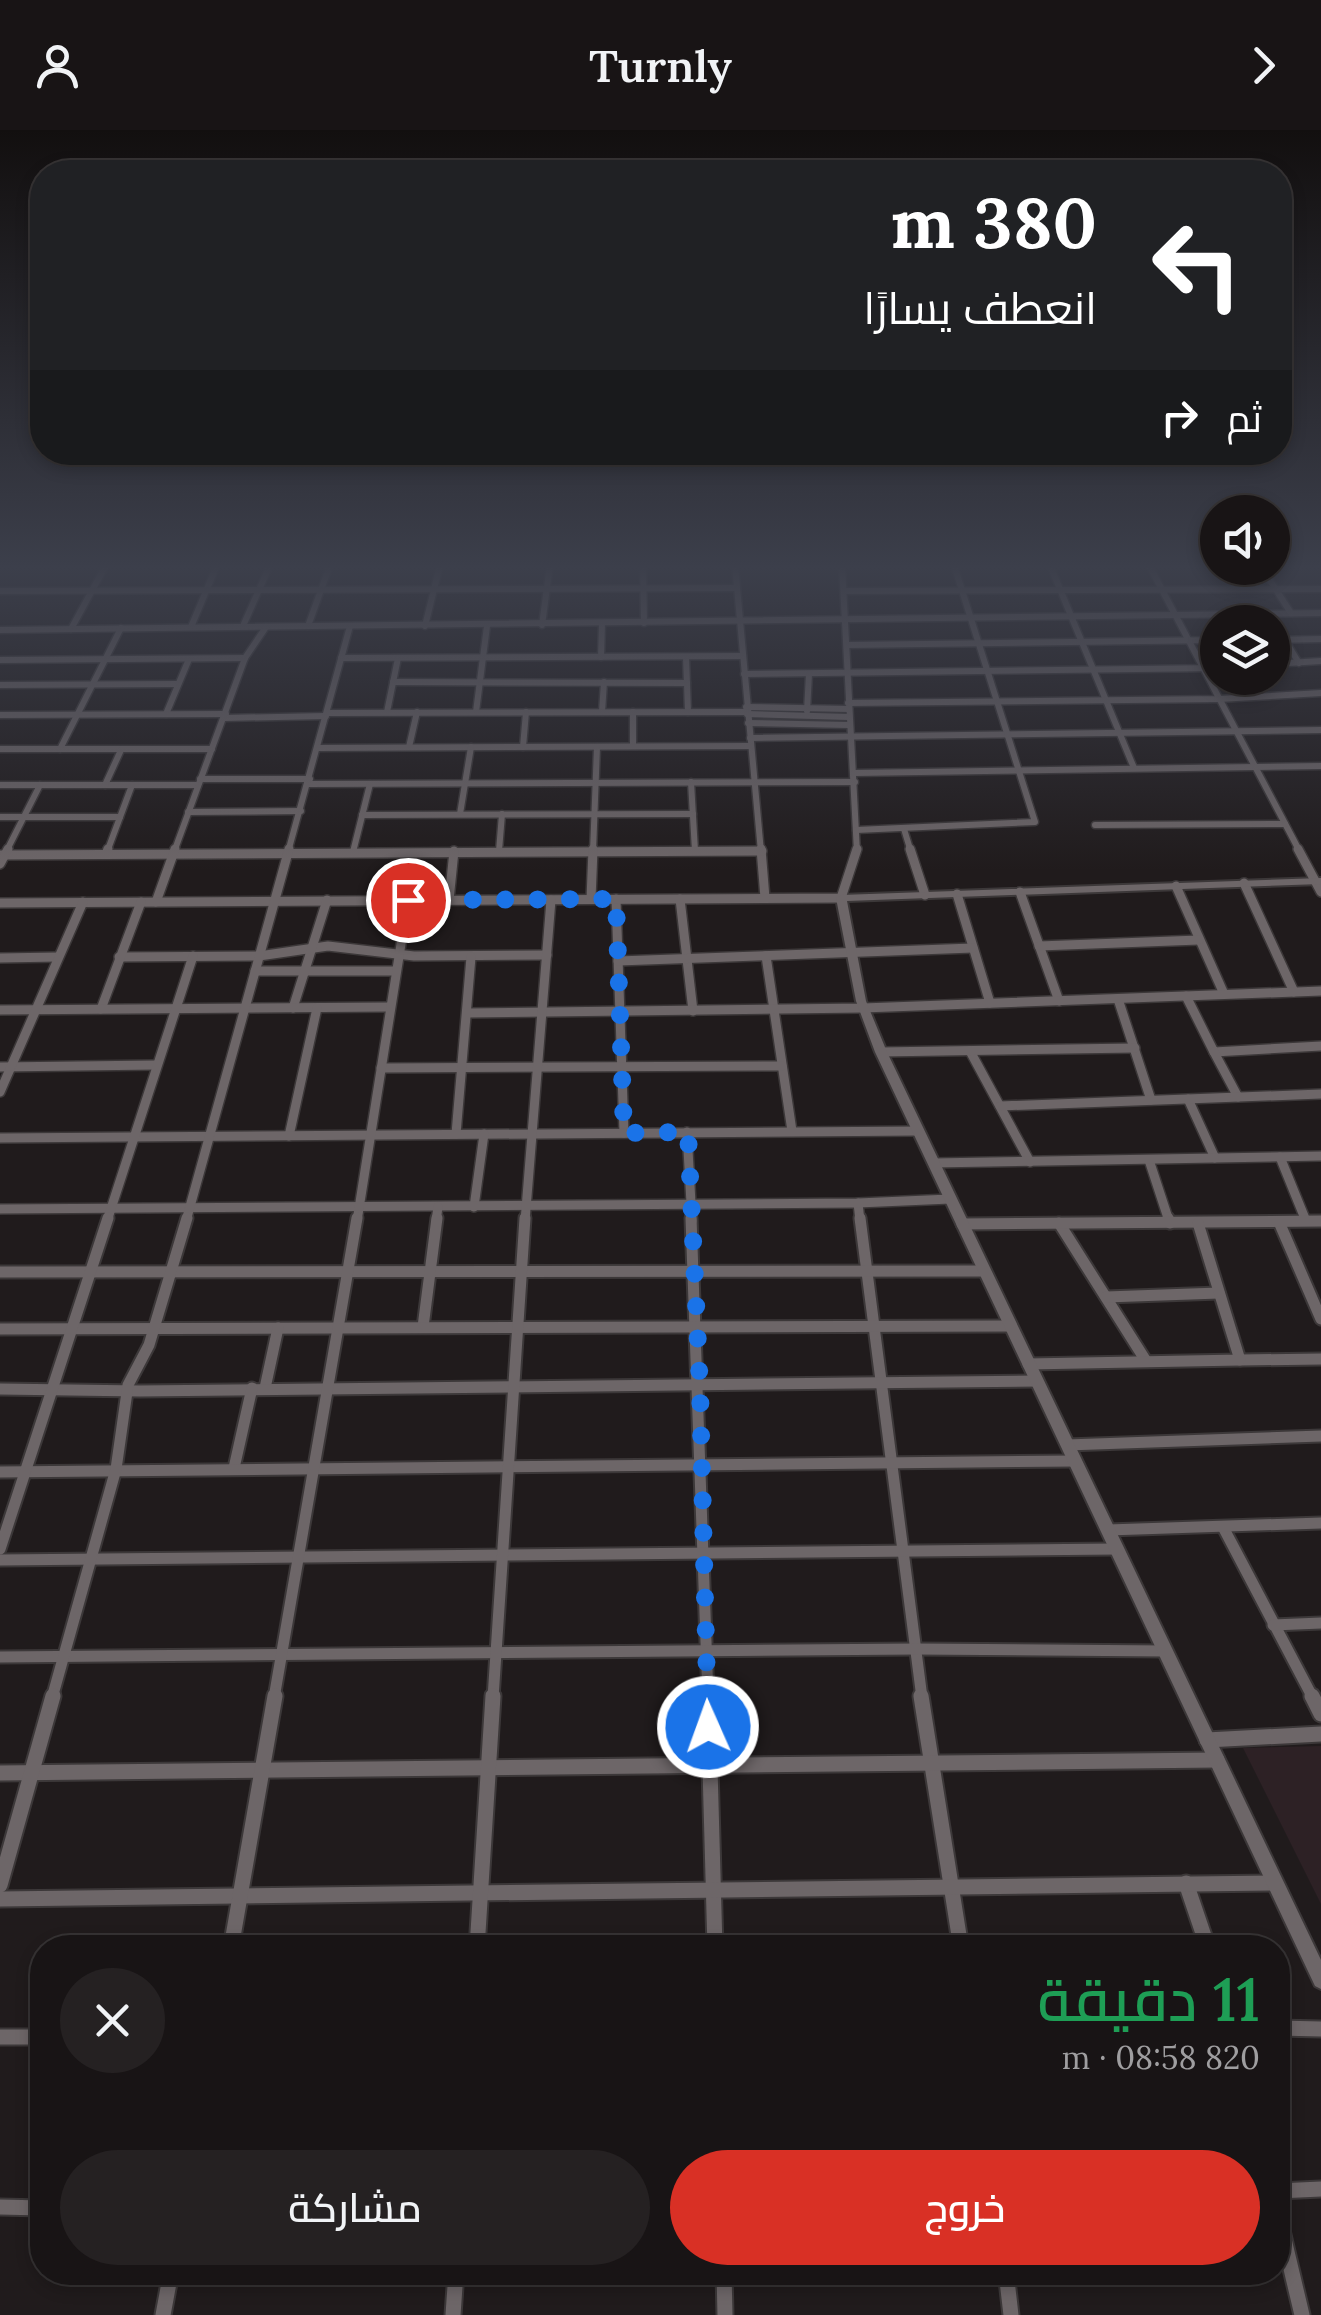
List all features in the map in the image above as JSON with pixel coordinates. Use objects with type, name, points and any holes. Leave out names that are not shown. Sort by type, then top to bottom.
[{"type":"street","points":[[60,750],[101,667]]},
{"type":"street","points":[[166,714],[185,667]]},
{"type":"street","points":[[156,902],[242,667]]},
{"type":"street","points":[[0,1885],[116,1469],[125,1424],[126,1391],[155,1328],[172,1272],[339,667]]},
{"type":"street","points":[[386,712],[396,667]]},
{"type":"street","points":[[476,712],[483,667]]},
{"type":"street","points":[[569,682],[571,667]]},
{"type":"street","points":[[686,667],[688,712]]},
{"type":"street","points":[[744,667],[765,898]]},
{"type":"street","points":[[848,667],[855,864],[841,898],[863,1008],[1036,1382],[1319,1972]]},
{"type":"street","points":[[856,830],[1032,824],[1035,820],[985,667]]},
{"type":"street","points":[[1093,667],[1134,768]]},
{"type":"street","points":[[744,674],[1200,668]]},
{"type":"street","points":[[809,674],[807,716],[811,736]]},
{"type":"street","points":[[393,682],[687,682]]},
{"type":"street","points":[[602,712],[604,682]]},
{"type":"street","points":[[0,696],[4,685],[178,684]]},
{"type":"street","points":[[0,715],[688,712],[807,716],[996,702],[1219,699],[1321,693]]},
{"type":"street","points":[[0,902],[841,898],[1244,884],[1319,885],[1217,695]]},
{"type":"street","points":[[409,747],[416,712]]},
{"type":"street","points":[[523,747],[526,712]]},
{"type":"street","points":[[633,712],[633,746]]},
{"type":"street","points":[[747,714],[849,714]]},
{"type":"street","points":[[318,748],[633,746],[811,736],[1321,730]]},
{"type":"street","points":[[591,899],[597,746]]},
{"type":"street","points":[[460,814],[471,747]]},
{"type":"street","points":[[0,764],[4,749],[212,749]]},
{"type":"street","points":[[105,785],[121,750]]},
{"type":"street","points":[[0,786],[756,782],[1018,770],[1321,766]]},
{"type":"street","points":[[691,782],[694,851]]},
{"type":"street","points":[[353,852],[370,784]]},
{"type":"street","points":[[2,858],[40,785]]},
{"type":"street","points":[[106,854],[132,785]]},
{"type":"street","points":[[188,812],[301,812]]},
{"type":"street","points":[[499,851],[502,814]]},
{"type":"street","points":[[362,815],[693,814]]},
{"type":"street","points":[[0,818],[120,817]]},
{"type":"street","points":[[1095,825],[1285,824]]},
{"type":"street","points":[[904,829],[925,895]]},
{"type":"street","points":[[449,900],[454,851]]},
{"type":"street","points":[[2,858],[290,852],[762,851]]},
{"type":"street","points":[[1244,884],[1294,992]]},
{"type":"street","points":[[1176,886],[1224,994]]},
{"type":"street","points":[[1020,892],[1059,1002]]},
{"type":"street","points":[[957,894],[990,1003]]},
{"type":"street","points":[[616,899],[624,1133]]},
{"type":"street","points":[[680,899],[693,1011]]},
{"type":"street","points":[[293,1008],[327,900]]},
{"type":"street","points":[[233,1935],[372,1134],[408,900]]},
{"type":"street","points":[[478,1935],[511,1466],[520,1270],[551,900]]},
{"type":"street","points":[[0,1092],[5,1067],[83,902]]},
{"type":"street","points":[[101,1009],[141,902]]},
{"type":"street","points":[[1040,946],[1199,940]]},
{"type":"street","points":[[119,957],[259,956],[343,946],[398,955],[547,955]]},
{"type":"street","points":[[618,960],[973,948]]},
{"type":"street","points":[[0,1549],[193,956]]},
{"type":"street","points":[[766,956],[792,1132]]},
{"type":"street","points":[[0,958],[58,957]]},
{"type":"street","points":[[456,1134],[471,957]]},
{"type":"street","points":[[254,971],[396,971]]},
{"type":"street","points":[[467,1014],[863,1008],[1321,991]]},
{"type":"street","points":[[1186,996],[1238,1097]]},
{"type":"street","points":[[1118,999],[1150,1100]]},
{"type":"street","points":[[290,1136],[317,1008]]},
{"type":"street","points":[[0,1010],[390,1008]]},
{"type":"street","points":[[1214,1052],[1321,1047]]},
{"type":"street","points":[[882,1052],[1135,1048]]},
{"type":"street","points":[[970,1051],[1030,1162]]},
{"type":"street","points":[[5,1067],[156,1065]]},
{"type":"street","points":[[381,1068],[782,1066]]},
{"type":"street","points":[[1000,1106],[1321,1094]]},
{"type":"street","points":[[1188,1098],[1215,1158]]},
{"type":"street","points":[[0,1138],[918,1131]]},
{"type":"street","points":[[688,1132],[700,1387],[715,1935]]},
{"type":"street","points":[[474,1206],[484,1134]]},
{"type":"street","points":[[933,1163],[1321,1156]]},
{"type":"street","points":[[1280,1157],[1306,1221]]},
{"type":"street","points":[[1148,1160],[1170,1223]]},
{"type":"street","points":[[0,1209],[858,1203],[950,1199]]},
{"type":"street","points":[[858,1203],[930,1764],[959,1935]]},
{"type":"street","points":[[423,1327],[438,1207]]},
{"type":"street","points":[[962,1224],[1321,1220]]},
{"type":"street","points":[[1280,1222],[1321,1319]]},
{"type":"street","points":[[1059,1223],[1146,1361]]},
{"type":"street","points":[[1198,1223],[1240,1360]]},
{"type":"street","points":[[0,1272],[984,1271]]},
{"type":"street","points":[[1308,1286],[1321,1286]]},
{"type":"street","points":[[1106,1297],[1218,1293]]},
{"type":"street","points":[[0,1329],[1010,1326]]},
{"type":"street","points":[[234,1468],[278,1328]]},
{"type":"street","points":[[1028,1364],[1320,1362]]},
{"type":"street","points":[[0,1388],[126,1391],[1036,1382]]},
{"type":"street","points":[[1067,1445],[1321,1436]]},
{"type":"street","points":[[0,1472],[1074,1461]]},
{"type":"street","points":[[1108,1530],[1321,1524]]},
{"type":"street","points":[[1223,1527],[1321,1714]]},
{"type":"street","points":[[0,1560],[1116,1549]]},
{"type":"street","points":[[1273,1625],[1321,1623]]},
{"type":"street","points":[[0,1657],[706,1650],[1164,1651]]},
{"type":"street","points":[[1207,1740],[1321,1734]]},
{"type":"street","points":[[0,1773],[1216,1760]]},
{"type":"street","points":[[0,1899],[1274,1882]]},
{"type":"street","points":[[1186,1883],[1204,1935]]},
{"type":"street","points":[[1290,2028],[1321,2029]]},
{"type":"street","points":[[0,2037],[30,2036]]},
{"type":"street","points":[[1290,2191],[1321,2190]]},
{"type":"street","points":[[0,2207],[30,2208]]},
{"type":"street","points":[[1290,2264],[1302,2315]]},
{"type":"street","points":[[164,2315],[169,2285]]},
{"type":"street","points":[[453,2315],[455,2285]]},
{"type":"street","points":[[725,2285],[726,2315]]},
{"type":"street","points":[[1008,2285],[1012,2315]]},
{"type":"shaded area","points":[[1321,1746],[1321,1904],[1243,1748]]},
{"type":"route","points":[[408,900],[616,899],[624,1133],[688,1132],[700,1387],[708,1727]]}]
